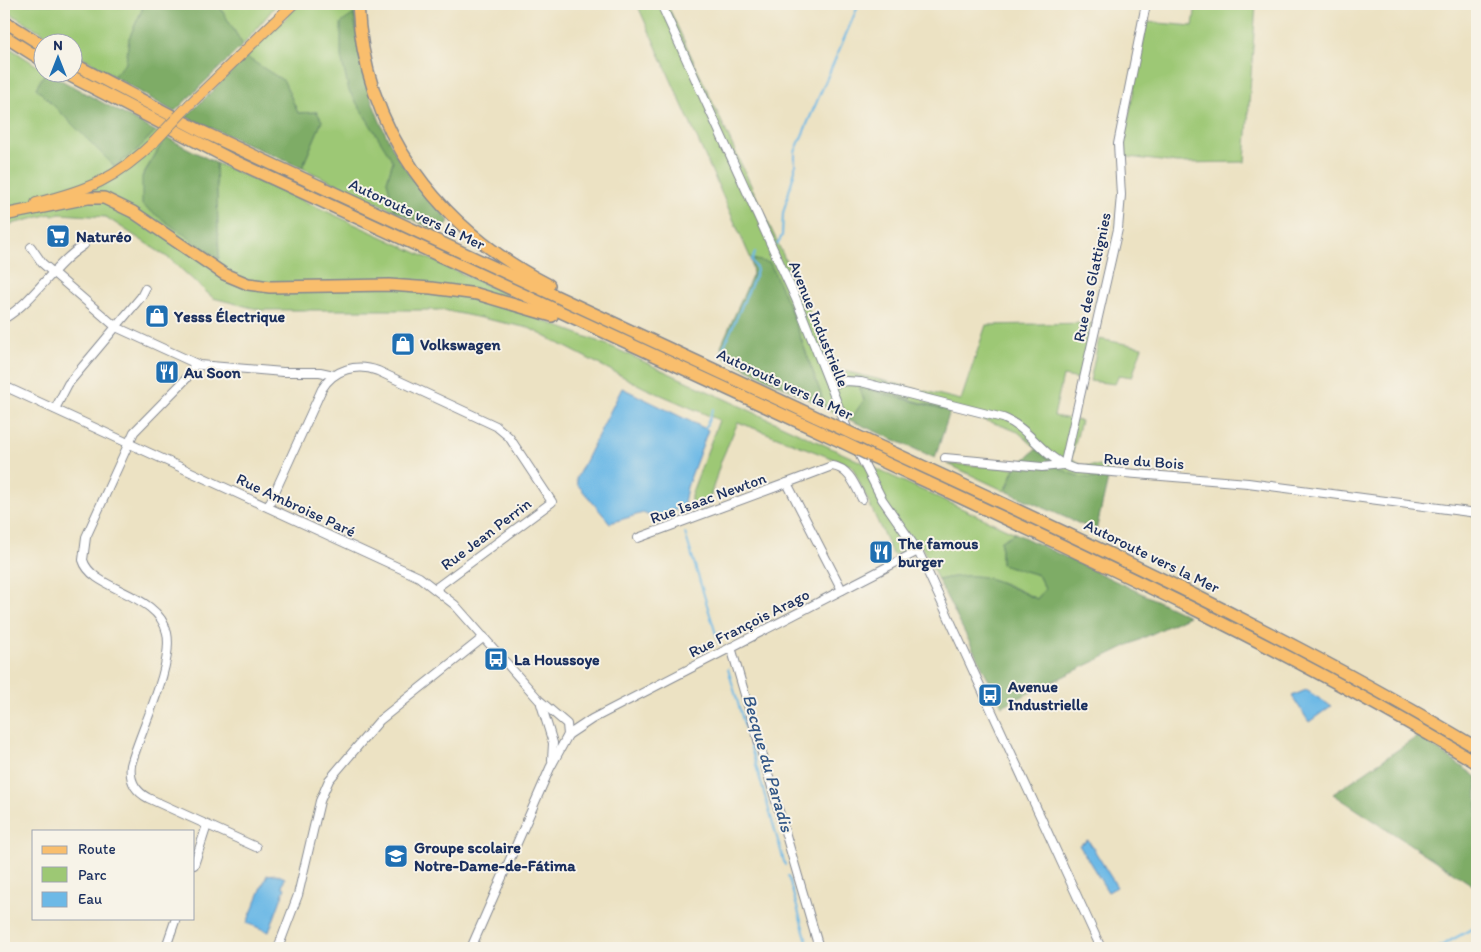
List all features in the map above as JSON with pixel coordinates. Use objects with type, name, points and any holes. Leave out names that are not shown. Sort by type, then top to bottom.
[{"type":"highway","points":[[358,4],[365,57],[375,96],[393,137],[416,174],[442,207],[474,236],[506,259],[566,294],[574,304]]},
{"type":"highway","points":[[4,21],[32,39]]},
{"type":"highway","points":[[4,36],[32,54]]},
{"type":"highway","name":"Autoroute vers la Mer","points":[[82,68],[201,131],[858,436],[1225,609],[1359,680],[1477,748]]},
{"type":"highway","points":[[82,82],[207,148],[842,442],[1207,614],[1376,704],[1477,763]]},
{"type":"highway","points":[[4,213],[88,198],[104,198],[133,212],[216,269],[248,284],[270,287],[399,285],[452,290],[520,305],[612,336]]},
{"type":"main road","points":[[251,43],[284,4]]},
{"type":"main road","points":[[4,213],[86,189],[110,178],[131,163],[251,43],[294,4]]},
{"type":"street","name":"Avenue Industrielle","points":[[661,4],[796,299],[830,385],[873,484],[918,551],[1101,948]]},
{"type":"street","name":"Rue des Glattignies","points":[[1063,465],[1068,454],[1118,228],[1121,195],[1118,144],[1146,4]]},
{"type":"street","points":[[5,318],[22,306],[68,256],[84,245]]},
{"type":"street","points":[[30,247],[38,260],[116,327],[195,364],[204,367],[283,372],[320,372],[334,375],[322,389],[268,507]]},
{"type":"street","points":[[55,409],[66,388],[145,290]]},
{"type":"street","points":[[195,364],[186,379],[137,429],[128,443],[86,537],[82,551],[83,560],[92,574],[154,610],[164,624],[168,635],[167,660],[131,765],[133,784],[143,796],[256,847]]},
{"type":"street","name":"Rue Jean Perrin","points":[[334,375],[351,368],[374,369],[500,428],[509,437],[552,502],[436,588]]},
{"type":"street","name":"Rue du Bois","points":[[830,385],[846,381],[861,382],[1003,418],[1019,427],[1063,465],[1087,471],[1248,483],[1477,513]]},
{"type":"street","name":"Rue Ambroise Paré","points":[[4,386],[408,571],[436,588],[455,605],[539,700],[564,722]]},
{"type":"street","points":[[945,458],[1042,466],[1063,465]]},
{"type":"street","points":[[787,483],[832,466],[839,466],[854,482],[862,500]]},
{"type":"street","name":"Rue Isaac Newton","points":[[638,538],[787,483],[842,590]]},
{"type":"street","name":"Rue François Arago","points":[[471,948],[550,768],[567,737],[592,719],[918,551]]},
{"type":"street","points":[[278,948],[296,902],[320,801],[329,780],[380,720],[484,637]]},
{"type":"street","points":[[731,647],[819,948]]},
{"type":"street","name":"Rue Ambroise Paré","points":[[539,700],[550,733]]},
{"type":"street","name":"Rue François Arago","points":[[564,722],[578,723],[592,719]]},
{"type":"street","points":[[564,722],[569,728],[567,737],[557,740],[550,733],[553,723],[564,722]]},
{"type":"street","name":"Rue François Arago","points":[[550,733],[554,751],[550,768]]},
{"type":"street","points":[[195,862],[207,825]]},
{"type":"street","points":[[166,947],[175,920]]},
{"type":"green space","points":[[4,4],[143,4],[129,38],[126,63],[113,76],[82,57],[82,32],[41,32],[4,10]]},
{"type":"green space","points":[[143,4],[218,4],[243,45],[174,112],[113,76],[126,63],[129,38]]},
{"type":"green space","points":[[218,4],[277,4],[243,45]]},
{"type":"green space","points":[[300,4],[354,4],[369,121],[393,161],[387,181],[395,211],[302,168],[322,121],[317,112],[298,113],[284,82],[246,57]]},
{"type":"green space","points":[[637,4],[667,4],[836,369],[961,400],[986,325],[1091,323],[1080,379],[1063,376],[1054,416],[1081,421],[1071,458],[1081,465],[1110,467],[1108,479],[1086,478],[1064,472],[1018,432],[1000,425],[898,396],[860,388],[864,400],[850,420],[826,408],[791,311],[770,264],[751,259]]},
{"type":"green space","points":[[1196,4],[1256,4],[1245,162],[1177,163],[1121,156],[1147,22],[1193,26]]},
{"type":"green space","points":[[354,14],[364,72],[375,109],[391,145],[406,170],[449,221],[441,233],[395,211],[387,181],[393,161],[349,91],[341,57],[341,23]]},
{"type":"green space","points":[[4,44],[32,62],[32,82],[40,82],[36,88],[115,167],[140,147],[155,131],[166,137],[142,176],[219,259],[216,163],[302,200],[506,294],[505,306],[610,346],[1015,533],[1001,541],[1001,564],[1038,575],[1045,589],[1037,599],[989,579],[967,576],[938,580],[920,543],[893,555],[852,466],[738,422],[721,461],[707,507],[691,512],[691,495],[719,420],[645,388],[529,328],[443,310],[261,310],[213,298],[170,259],[106,217],[60,214],[52,216],[51,214],[4,226]]},
{"type":"green space","points":[[246,57],[284,81],[298,113],[317,112],[322,121],[302,168],[186,117]]},
{"type":"green space","points":[[40,82],[65,82],[155,131],[140,147],[115,167],[36,88]]},
{"type":"green space","points":[[166,137],[216,163],[219,259],[142,205],[142,177]]},
{"type":"green space","points":[[751,259],[770,263],[791,311],[826,408],[724,357],[721,346],[753,274]]},
{"type":"green space","points":[[1099,339],[1142,347],[1132,377],[1119,375],[1115,384],[1090,381]]},
{"type":"green space","points":[[859,387],[950,411],[935,458],[850,420],[864,400]]},
{"type":"green space","points":[[1036,449],[1054,464],[1069,473],[1085,477],[1108,479],[1096,531],[1006,491],[1015,468]]},
{"type":"green space","points":[[948,464],[1015,468],[1005,491]]},
{"type":"green space","points":[[1015,533],[1189,616],[1002,706],[938,580],[979,576],[1000,582],[1037,599],[1045,589],[1038,575],[1001,564],[1001,541]]},
{"type":"green space","points":[[1418,736],[1477,777],[1477,888],[1333,794]]},
{"type":"water","points":[[622,388],[708,430],[687,487],[683,508],[652,517],[643,513],[610,523],[577,484],[576,479]]},
{"type":"water","points":[[1306,690],[1331,706],[1309,722],[1292,696]]},
{"type":"water","points":[[1088,840],[1117,887],[1108,892],[1079,845]]},
{"type":"water","points":[[276,874],[285,878],[282,886],[285,888],[269,932],[247,923],[267,875]]},
{"type":"waterway","name":"Becque du Paradis","points":[[777,244],[782,236],[783,213],[795,170],[795,152],[859,4]]},
{"type":"waterway","name":"Becque du Paradis","points":[[721,353],[755,276],[757,270],[752,260],[755,253]]},
{"type":"waterway","name":"Becque du Paradis","points":[[705,429],[713,409]]},
{"type":"waterway","name":"Becque du Paradis","points":[[679,509],[680,517]]},
{"type":"waterway","name":"Becque du Paradis","points":[[685,533],[719,644]]},
{"type":"waterway","name":"Becque du Paradis","points":[[728,669],[785,865]]},
{"type":"waterway","name":"Becque du Paradis","points":[[788,876],[809,948]]},
{"type":"waterway","name":"Becque du Paradis","points":[[1437,948],[1477,926]]},
{"type":"place","name":"Naturéo","points":[[58,236]]},
{"type":"place","name":"Yesss Électrique","points":[[157,316]]},
{"type":"place","name":"Volkswagen","points":[[403,344]]},
{"type":"place","name":"Au Soon","points":[[167,372]]},
{"type":"place","name":"The famous burger","points":[[881,552]]},
{"type":"place","name":"La Houssoye","points":[[496,659]]},
{"type":"place","name":"Avenue Industrielle","points":[[990,695]]},
{"type":"place","name":"Groupe scolaire Notre-Dame-de-Fátima","points":[[396,856]]}]
